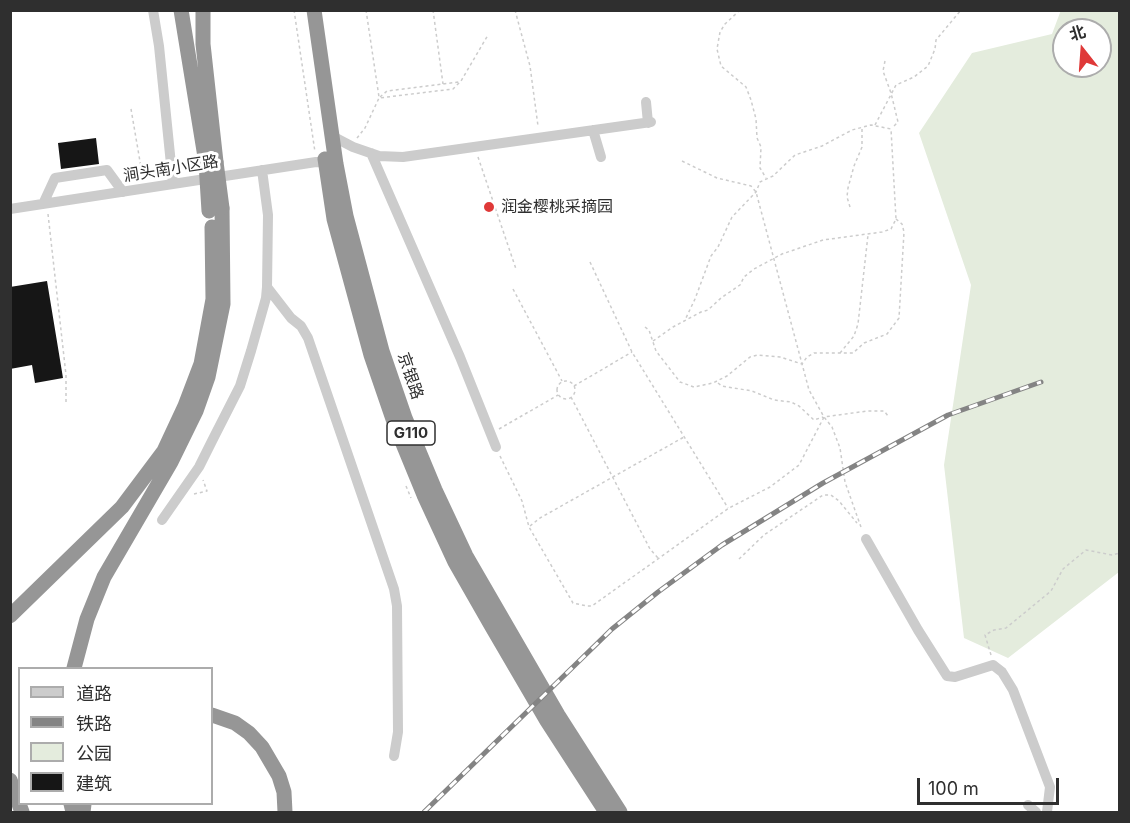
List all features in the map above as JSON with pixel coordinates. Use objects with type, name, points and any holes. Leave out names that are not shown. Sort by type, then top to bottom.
[{"type":"highway","points":[[181,10],[211,162]]},
{"type":"highway","points":[[75,667],[87,619],[104,577],[171,462],[196,411],[208,377],[223,304],[214,209],[202,10]]},
{"type":"highway","name":"京银路","points":[[303,10],[331,163],[362,280],[405,418],[466,556],[558,715],[620,813]]},
{"type":"highway","name":"京银路","points":[[314,10],[332,136],[334,219],[371,355],[394,422],[455,562],[548,722],[606,813]]},
{"type":"highway","points":[[10,614],[116,509],[137,484],[159,449],[194,367],[212,297],[214,209]]},
{"type":"highway","points":[[213,715],[235,723],[249,733],[262,747],[279,776],[284,792],[285,813]]},
{"type":"highway","points":[[10,780],[18,802]]},
{"type":"street","points":[[153,10],[159,46],[173,184]]},
{"type":"street","points":[[332,136],[371,153],[403,157],[649,123],[646,102]]},
{"type":"street","points":[[593,130],[601,157]]},
{"type":"street","points":[[371,153],[460,357],[496,447]]},
{"type":"street","name":"涧头南小区路","points":[[10,209],[316,162],[331,163]]},
{"type":"street","points":[[45,204],[55,177],[107,170],[123,192]]},
{"type":"street","points":[[162,520],[199,467],[240,386],[266,298],[268,215],[262,170]]},
{"type":"street","points":[[267,287],[291,318],[301,326],[308,338],[394,589],[397,606],[398,732],[394,756]]},
{"type":"street","points":[[866,539],[947,676],[955,677],[993,665],[1002,672],[1013,690],[1050,787],[1047,813]]},
{"type":"path","points":[[366,10],[380,98]]},
{"type":"path","points":[[433,10],[442,84]]},
{"type":"path","points":[[515,10],[530,66],[539,139]]},
{"type":"path","points":[[740,10],[720,32],[717,49],[721,66],[746,87],[751,100],[756,119],[757,138],[761,147],[759,168],[767,179]]},
{"type":"path","points":[[875,126],[896,85],[914,77],[928,66],[936,40],[961,10]]},
{"type":"path","points":[[380,98],[453,88],[488,35]]},
{"type":"path","points":[[653,341],[685,320],[708,310],[720,298],[740,285],[744,277],[754,269],[774,259],[823,240],[891,229],[896,219],[891,129],[898,122],[883,71],[885,61]]},
{"type":"path","points":[[351,146],[365,128],[380,98],[387,91],[459,82]]},
{"type":"path","points":[[131,109],[144,189]]},
{"type":"path","points":[[685,320],[711,256],[718,247],[732,217],[756,192],[760,182],[773,176],[795,155],[822,146],[852,130],[875,126],[891,129]]},
{"type":"path","points":[[850,207],[847,197],[848,188],[862,147],[862,127]]},
{"type":"path","points":[[474,148],[516,269]]},
{"type":"path","points":[[682,161],[717,178],[751,186],[756,192],[809,390],[832,428],[840,448],[845,482],[866,539]]},
{"type":"path","points":[[45,204],[66,375],[66,402]]},
{"type":"path","points":[[802,364],[814,352],[853,353],[864,343],[887,334],[900,318],[904,232],[902,224],[896,219]]},
{"type":"path","points":[[839,353],[854,336],[858,324],[868,234]]},
{"type":"path","points":[[590,262],[632,352],[729,508]]},
{"type":"path","points":[[513,289],[562,381]]},
{"type":"path","points":[[645,327],[649,330],[656,351],[680,382],[694,387],[716,382],[750,357],[758,355],[780,357],[802,364]]},
{"type":"path","points":[[574,386],[632,352]]},
{"type":"path","points":[[558,395],[557,387],[562,381]]},
{"type":"path","points":[[558,395],[565,399],[574,393],[574,386],[569,381],[562,381]]},
{"type":"path","points":[[716,382],[722,386],[752,391],[774,400],[791,402],[814,420],[867,411],[884,411],[890,417]]},
{"type":"path","points":[[491,434],[558,395]]},
{"type":"path","points":[[571,397],[650,549],[658,559]]},
{"type":"path","points":[[496,447],[522,501],[530,527],[573,603],[592,606],[729,508],[770,487],[799,465],[824,417]]},
{"type":"path","points":[[530,527],[540,518],[684,436]]},
{"type":"path","points":[[739,559],[764,535],[823,495],[831,495],[839,501],[860,526]]},
{"type":"path","points":[[992,660],[985,635],[994,630],[1006,628],[1051,591],[1063,569],[1086,550],[1112,555],[1119,553]]},
{"type":"green space","points":[[1061,10],[1119,11],[1119,572],[1008,658],[964,638],[944,465],[971,285],[919,133],[972,53],[1052,34],[1052,78],[1112,78],[1112,18],[1058,18]]},
{"type":"building","points":[[96,138],[99,164],[61,169],[58,143]]},
{"type":"building","points":[[47,281],[63,378],[35,383],[32,365],[10,369],[10,287]]},
{"type":"railway","points":[[424,812],[612,629],[722,545],[823,483],[948,415],[1041,382]]},
{"type":"place","name":"润金樱桃采摘园","points":[[489,207]]}]
